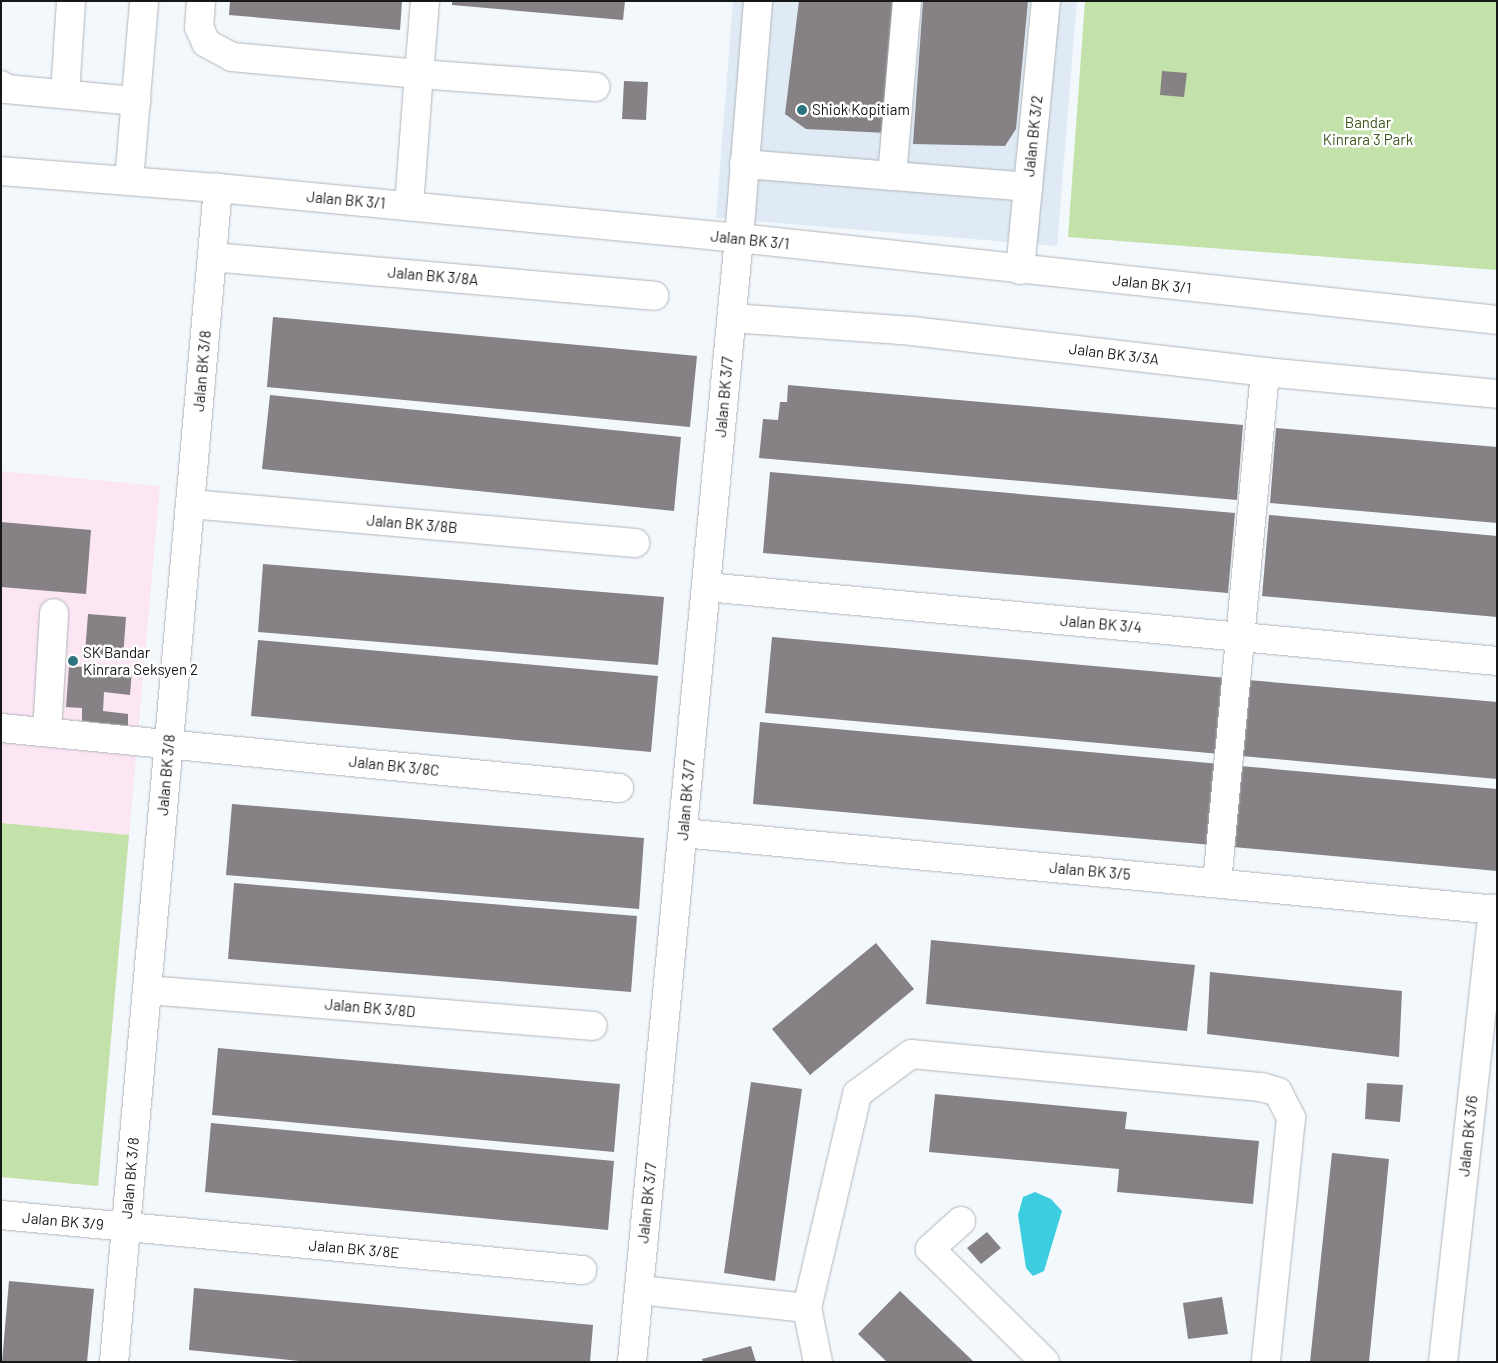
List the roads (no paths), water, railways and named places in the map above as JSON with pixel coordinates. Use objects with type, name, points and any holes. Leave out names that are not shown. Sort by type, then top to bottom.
[{"type":"street","points":[[65,94],[71,1]]},
{"type":"street","points":[[130,181],[144,1]]},
{"type":"street","points":[[201,1],[199,27],[206,43],[232,57],[419,74],[596,87]]},
{"type":"street","points":[[409,206],[425,1]]},
{"type":"street","points":[[739,238],[758,1]]},
{"type":"street","points":[[892,176],[906,1]]},
{"type":"street","name":"Jalan BK 3/2","points":[[1020,270],[1046,1]]},
{"type":"street","points":[[1,85],[6,89],[136,101]]},
{"type":"street","points":[[744,164],[1028,187]]},
{"type":"street","name":"Jalan BK 3/1","points":[[1,171],[218,188],[739,238],[1020,270],[1497,320]]},
{"type":"street","name":"Jalan BK 3/8","points":[[114,1362],[218,188]]},
{"type":"street","name":"Jalan BK 3/7","points":[[632,1362],[739,238]]},
{"type":"street","name":"Jalan BK 3/8A","points":[[212,257],[654,296]]},
{"type":"street","name":"Jalan BK 3/3A","points":[[732,318],[912,331],[1265,372],[1497,394]]},
{"type":"street","points":[[1217,883],[1265,372]]},
{"type":"street","name":"Jalan BK 3/8B","points":[[190,504],[635,543]]},
{"type":"street","name":"Jalan BK 3/4","points":[[706,587],[1497,661]]},
{"type":"street","points":[[47,732],[54,612]]},
{"type":"street","name":"Jalan BK 3/8C","points":[[1,728],[619,788]]},
{"type":"street","name":"Jalan BK 3/5","points":[[683,833],[1495,909]]},
{"type":"street","name":"Jalan BK 3/6","points":[[1443,1362],[1495,909]]},
{"type":"street","name":"Jalan BK 3/8D","points":[[147,990],[593,1026]]},
{"type":"street","points":[[818,1362],[807,1308],[858,1094],[910,1054],[1261,1087],[1278,1092],[1291,1118],[1266,1362]]},
{"type":"street","name":"Jalan BK 3/9","points":[[1,1215],[125,1227]]},
{"type":"street","points":[[961,1221],[930,1248],[1045,1362]]},
{"type":"street","name":"Jalan BK 3/8E","points":[[125,1227],[582,1270]]},
{"type":"street","points":[[639,1290],[807,1308]]},
{"type":"water","points":[[1035,1192],[1051,1199],[1062,1211],[1044,1271],[1033,1276],[1026,1268],[1018,1215],[1023,1197]]},
{"type":"place","name":"Shiok Kopitiam","points":[[802,110]]},
{"type":"place","name":"SK Bandar Kinrara Seksyen 2","points":[[73,661]]},
{"type":"park label","name":"Bandar Kinrara 3 Park","points":[[1368,130]]}]
